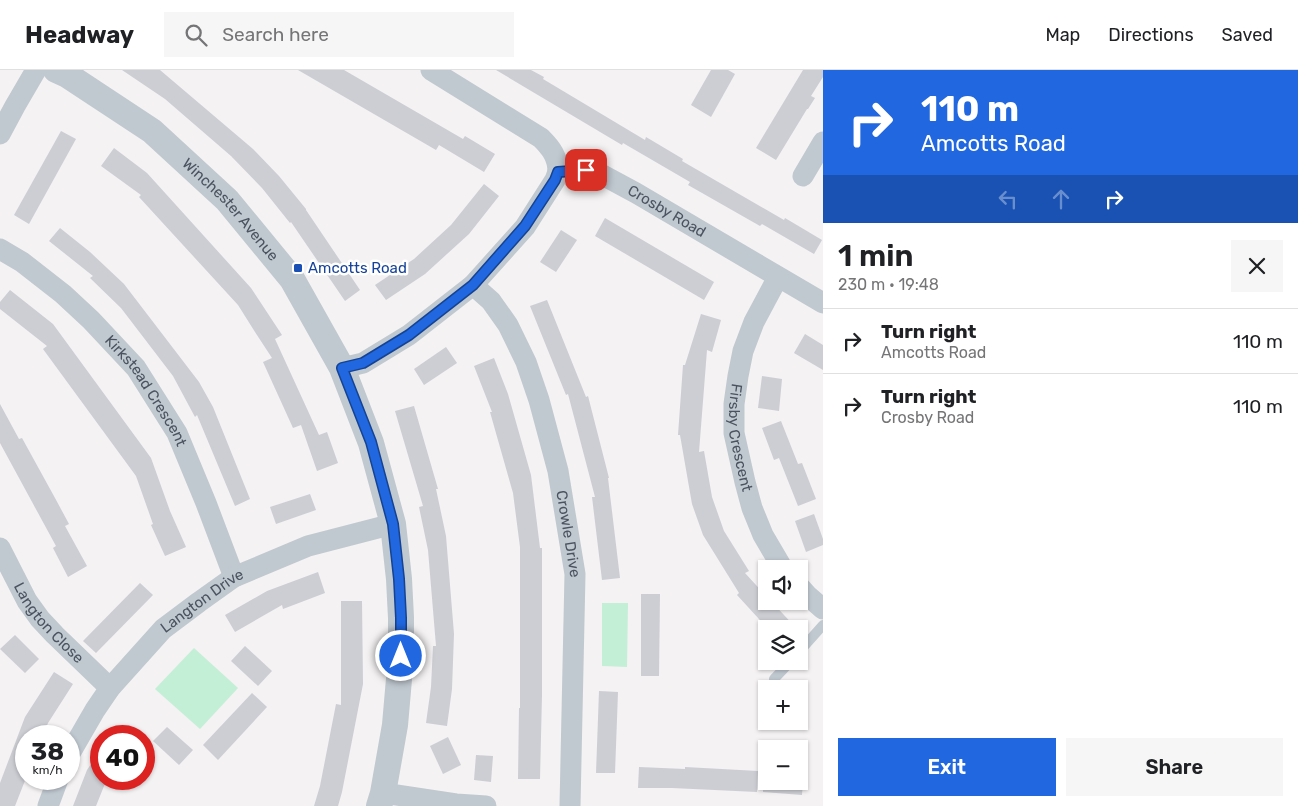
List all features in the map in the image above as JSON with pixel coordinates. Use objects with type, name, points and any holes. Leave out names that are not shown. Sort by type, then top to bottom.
[{"type":"street","points":[[0,134],[36,70]]},
{"type":"street","name":"Winchester Avenue","points":[[56,70],[67,75],[152,131],[227,200],[292,279],[342,368],[371,442],[393,524],[399,579],[401,656],[395,725],[381,800]]},
{"type":"street","points":[[342,368],[363,363],[409,335],[473,285],[525,226],[555,180],[558,172],[556,157],[550,146],[541,138],[442,73]]},
{"type":"street","points":[[803,176],[823,142]]},
{"type":"street","name":"Crosby Road","points":[[558,172],[586,170],[597,172],[823,303]]},
{"type":"street","name":"Kirkstead Crescent","points":[[0,249],[22,262],[63,294],[91,320],[136,368],[177,433],[234,577]]},
{"type":"street","name":"Firsby Crescent","points":[[778,277],[754,322],[743,351],[734,404],[734,433],[752,508],[763,535],[778,560]]},
{"type":"street","name":"Crowle Drive","points":[[473,285],[491,301],[508,324],[526,362],[539,400],[558,472],[575,574],[570,806]]},
{"type":"street","name":"Langton Drive","points":[[80,736],[110,688],[163,629],[234,577],[308,546],[393,524]]},
{"type":"street","name":"Langton Close","points":[[0,548],[27,601],[40,619],[110,688]]},
{"type":"street","points":[[808,596],[823,609]]},
{"type":"street","points":[[48,806],[54,790]]},
{"type":"street","points":[[381,800],[486,806]]},
{"type":"lane","points":[[808,642],[823,625]]},
{"type":"lane","points":[[774,680],[782,670]]},
{"type":"green space","points":[[602,603],[628,603],[627,667],[602,666]]},
{"type":"green space","points":[[194,648],[238,688],[200,729],[155,689]]},
{"type":"building","points":[[122,70],[160,70],[253,149],[279,176],[306,209],[360,290],[345,301],[291,222],[262,188],[231,156],[165,99]]},
{"type":"building","points":[[298,70],[344,70],[463,139],[465,136],[495,154],[484,172],[439,145],[436,150]]},
{"type":"building","points":[[496,70],[531,70],[645,140],[646,137],[683,159],[682,161],[822,240],[814,254],[762,224],[760,226],[688,185],[690,182],[623,143],[622,145]]},
{"type":"building","points":[[711,70],[728,70],[735,74],[711,117],[691,105]]},
{"type":"building","points":[[803,70],[823,70],[823,77],[811,96],[815,98],[776,160],[756,148]]},
{"type":"building","points":[[61,131],[76,139],[29,224],[14,215]]},
{"type":"building","points":[[114,148],[147,173],[251,288],[282,335],[275,339],[319,435],[327,432],[338,463],[317,471],[301,425],[293,428],[263,362],[272,358],[238,305],[139,197],[141,195],[101,166]]},
{"type":"building","points":[[484,184],[499,196],[469,234],[425,274],[386,300],[375,285],[414,259],[451,225]]},
{"type":"building","points":[[605,218],[714,282],[704,300],[595,236]]},
{"type":"building","points":[[60,228],[90,252],[124,284],[199,382],[213,407],[250,499],[235,506],[197,415],[195,417],[173,376],[121,308],[90,278],[93,276],[49,241]]},
{"type":"building","points":[[561,230],[577,240],[556,272],[540,262]]},
{"type":"building","points":[[10,290],[53,324],[151,458],[170,511],[186,547],[165,556],[151,525],[153,524],[136,476],[43,349],[47,346],[0,309],[0,302]]},
{"type":"building","points":[[547,300],[586,397],[588,396],[609,478],[620,578],[602,580],[592,497],[595,497],[568,394],[566,395],[530,306]]},
{"type":"building","points":[[701,314],[721,320],[712,352],[707,350],[699,452],[704,451],[712,497],[724,531],[749,571],[745,573],[758,587],[758,610],[779,610],[789,620],[760,620],[737,595],[739,593],[703,535],[692,504],[680,435],[678,435],[683,365],[685,365]]},
{"type":"building","points":[[805,334],[823,345],[823,370],[794,353]]},
{"type":"building","points":[[446,347],[457,363],[424,385],[414,369]]},
{"type":"building","points":[[494,358],[508,394],[531,475],[540,548],[542,548],[540,779],[518,779],[520,547],[513,493],[490,412],[492,412],[474,366]]},
{"type":"building","points":[[762,376],[782,379],[779,411],[758,408]]},
{"type":"building","points":[[0,404],[19,439],[22,438],[69,524],[65,526],[87,566],[68,577],[53,548],[56,546],[0,443]]},
{"type":"building","points":[[414,406],[438,489],[436,489],[446,536],[454,634],[452,689],[447,726],[426,723],[431,687],[433,646],[436,646],[428,550],[419,507],[423,506],[395,411]]},
{"type":"building","points":[[781,421],[798,464],[802,463],[816,499],[798,506],[779,458],[774,460],[762,428]]},
{"type":"building","points":[[310,494],[316,510],[276,524],[270,507]]},
{"type":"building","points":[[814,514],[823,539],[823,545],[806,552],[795,521]]},
{"type":"building","points":[[318,572],[325,593],[283,609],[282,605],[235,632],[225,615],[267,591]]},
{"type":"building","points":[[140,583],[153,595],[96,653],[83,641]]},
{"type":"building","points":[[641,594],[660,594],[659,676],[641,676]]},
{"type":"building","points":[[341,601],[362,601],[363,684],[338,806],[314,806],[320,786],[336,704],[341,705]]},
{"type":"building","points":[[15,635],[39,659],[25,673],[0,649]]},
{"type":"building","points":[[245,646],[272,671],[258,686],[231,661]]},
{"type":"building","points":[[54,672],[73,684],[47,725],[22,725],[25,717]]},
{"type":"building","points":[[599,691],[618,692],[615,773],[596,773]]},
{"type":"building","points":[[252,693],[267,707],[218,760],[203,745]]},
{"type":"building","points":[[167,727],[193,750],[179,765],[155,743],[155,739]]},
{"type":"building","points":[[448,737],[461,765],[443,774],[430,746]]},
{"type":"building","points":[[15,743],[15,790],[21,790],[15,806],[0,806],[0,783]]},
{"type":"building","points":[[476,755],[493,756],[491,782],[474,780]]},
{"type":"building","points":[[90,766],[90,790],[102,790],[96,806],[73,806],[80,790]]},
{"type":"building","points":[[639,767],[685,769],[685,767],[758,771],[757,792],[638,788]]},
{"type":"building","points":[[763,790],[802,790],[802,795],[763,792]]},
{"type":"place","name":"Amcotts Road","points":[[298,268]]},
{"type":"route","points":[[401,656],[399,579],[393,524],[371,442],[342,368],[363,363],[409,335],[473,285],[525,226],[550,189],[558,172],[586,170]]}]
